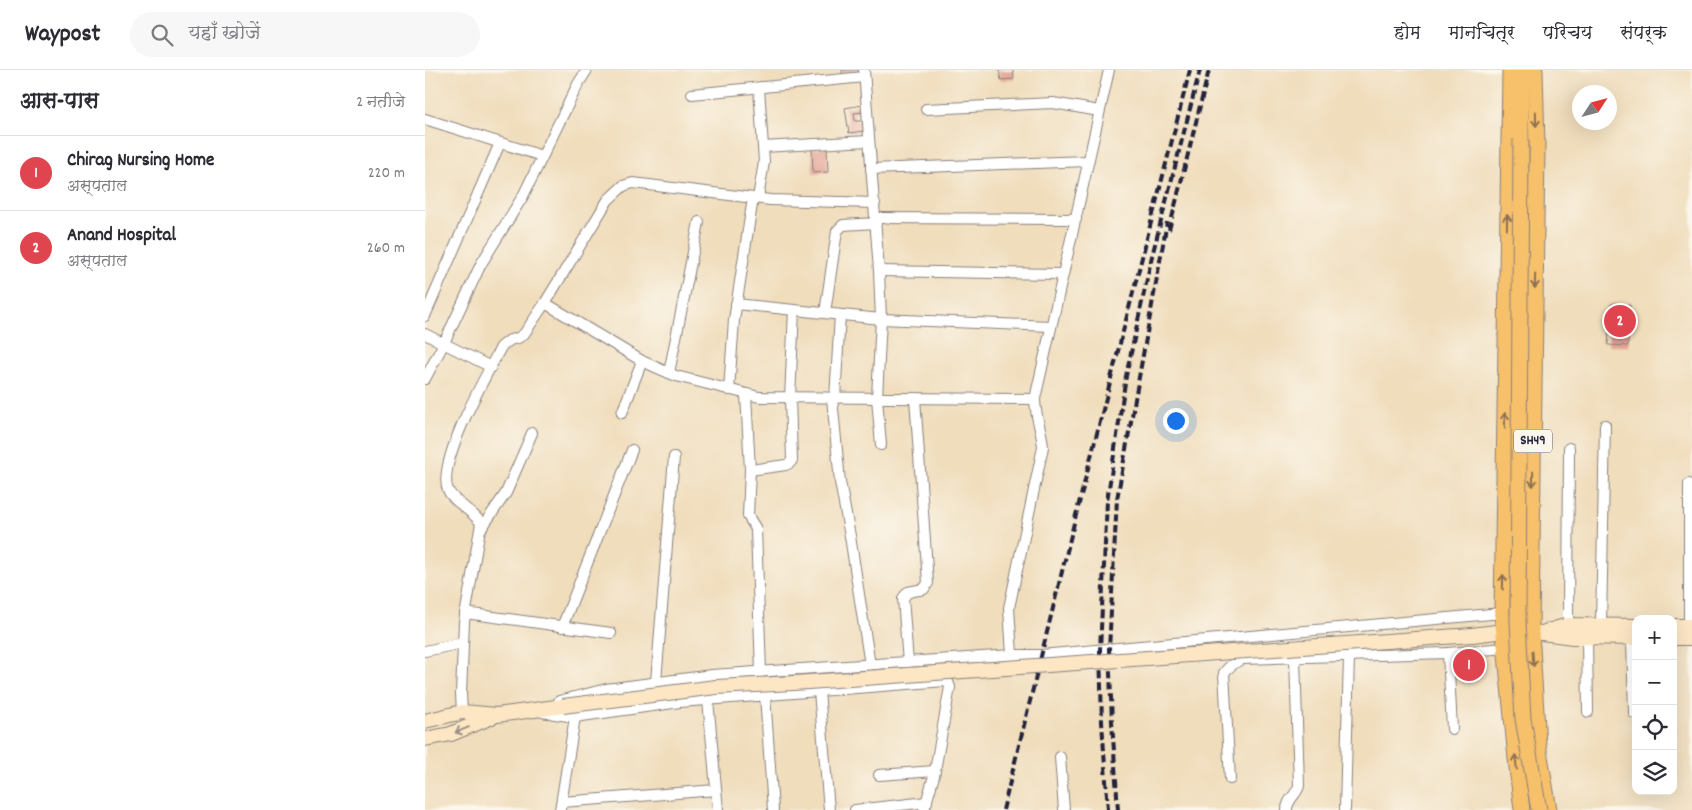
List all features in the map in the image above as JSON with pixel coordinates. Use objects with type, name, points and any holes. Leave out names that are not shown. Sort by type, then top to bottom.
[{"type":"main road","name":"SH49","points":[[1510,70],[1502,613],[1522,810]]},
{"type":"main road","name":"SH49","points":[[1521,70],[1518,622],[1523,720],[1539,810]]},
{"type":"main road","name":"SH49","points":[[1535,70],[1537,146],[1536,632],[1538,744],[1549,810]]},
{"type":"main road","points":[[1536,632],[1568,625],[1601,625],[1632,633]]},
{"type":"main road","points":[[1677,627],[1691,630]]},
{"type":"main road","points":[[425,720],[462,712],[497,714],[716,687],[794,684],[1472,635],[1503,630],[1587,638],[1632,634]]},
{"type":"main road","points":[[1677,636],[1691,630]]},
{"type":"main road","points":[[425,739],[451,734],[497,714]]},
{"type":"street","points":[[425,379],[447,344],[481,264],[519,203],[578,84],[587,70]]},
{"type":"street","points":[[1012,654],[1009,608],[1043,447],[1043,437],[1035,409],[1035,399],[1109,70]]},
{"type":"street","points":[[692,94],[759,88],[864,73],[879,271],[881,319],[877,398],[881,445]]},
{"type":"street","points":[[729,390],[736,304],[755,198],[764,169],[759,88]]},
{"type":"street","points":[[926,108],[1047,102],[1099,112]]},
{"type":"street","points":[[425,119],[542,156]]},
{"type":"street","points":[[763,147],[869,142]]},
{"type":"street","points":[[425,316],[500,143]]},
{"type":"street","points":[[871,169],[1088,162]]},
{"type":"street","points":[[462,712],[461,694],[465,613],[481,522],[452,496],[448,490],[446,481],[456,438],[501,347],[510,340],[524,334],[608,200],[623,186],[633,183],[755,198],[875,203]]},
{"type":"street","points":[[825,313],[837,231],[843,225],[875,220],[1076,219]]},
{"type":"street","points":[[669,373],[699,222]]},
{"type":"street","points":[[879,271],[1063,274]]},
{"type":"street","points":[[545,303],[642,361],[669,373],[759,397],[1035,399]]},
{"type":"street","points":[[736,304],[881,319],[1050,326]]},
{"type":"street","points":[[750,470],[786,465],[792,460],[790,398],[794,310]]},
{"type":"street","points":[[841,315],[834,398],[839,477],[870,665]]},
{"type":"street","points":[[425,334],[491,367]]},
{"type":"street","points":[[622,413],[642,361]]},
{"type":"street","points":[[746,394],[750,470],[748,516],[756,529],[761,672]]},
{"type":"street","points":[[908,663],[903,598],[908,592],[924,589],[928,583],[915,398]]},
{"type":"street","points":[[1601,625],[1605,425]]},
{"type":"street","points":[[481,529],[506,493],[532,434]]},
{"type":"street","points":[[1568,625],[1569,448]]},
{"type":"street","points":[[562,627],[632,450]]},
{"type":"street","points":[[656,682],[674,457]]},
{"type":"street","points":[[1689,484],[1691,630]]},
{"type":"street","points":[[465,613],[611,633]]},
{"type":"street","points":[[526,710],[606,689],[713,675],[908,663],[1012,654],[1061,653],[1502,613]]},
{"type":"street","points":[[1587,638],[1588,712]]},
{"type":"street","points":[[425,651],[463,642]]},
{"type":"street","points":[[1230,779],[1225,673],[1227,668],[1233,663],[1242,659],[1448,653],[1505,648]]},
{"type":"street","points":[[1448,653],[1452,729]]},
{"type":"street","points":[[1345,810],[1349,656]]},
{"type":"street","points":[[1287,810],[1288,800],[1299,789],[1295,658]]},
{"type":"street","points":[[1634,705],[1635,660]]},
{"type":"street","points":[[526,710],[575,717],[681,702],[948,682],[950,687],[935,771],[925,806],[855,810]]},
{"type":"street","points":[[819,691],[829,810]]},
{"type":"street","points":[[765,695],[773,810]]},
{"type":"street","points":[[708,700],[718,810]]},
{"type":"street","points":[[575,717],[561,806],[716,790]]},
{"type":"street","points":[[1061,757],[1064,810]]},
{"type":"street","points":[[879,776],[935,771]]},
{"type":"building","points":[[842,70],[861,70],[861,73],[842,74]]},
{"type":"building","points":[[999,70],[1013,70],[1014,79],[1001,80]]},
{"type":"building","points":[[862,105],[863,112],[854,113],[855,121],[863,121],[864,131],[849,133],[845,108]]},
{"type":"building","points":[[827,148],[828,172],[813,173],[812,149]]},
{"type":"building","points":[[1611,304],[1630,305],[1628,346],[1608,345]]},
{"type":"building","points":[[1457,657],[1480,658],[1479,676],[1457,676]]},
{"type":"railway","points":[[1003,810],[1190,70]]},
{"type":"railway","points":[[1108,810],[1102,722],[1100,650],[1107,501],[1126,376],[1152,256],[1200,70]]},
{"type":"railway","points":[[1169,230],[1209,70]]},
{"type":"railway","points":[[1118,810],[1109,649],[1117,499],[1167,222]]},
{"type":"place","name":"Anand Hospital","points":[[1620,321]]},
{"type":"place","name":"Chirag Nursing Home","points":[[1469,665]]}]
